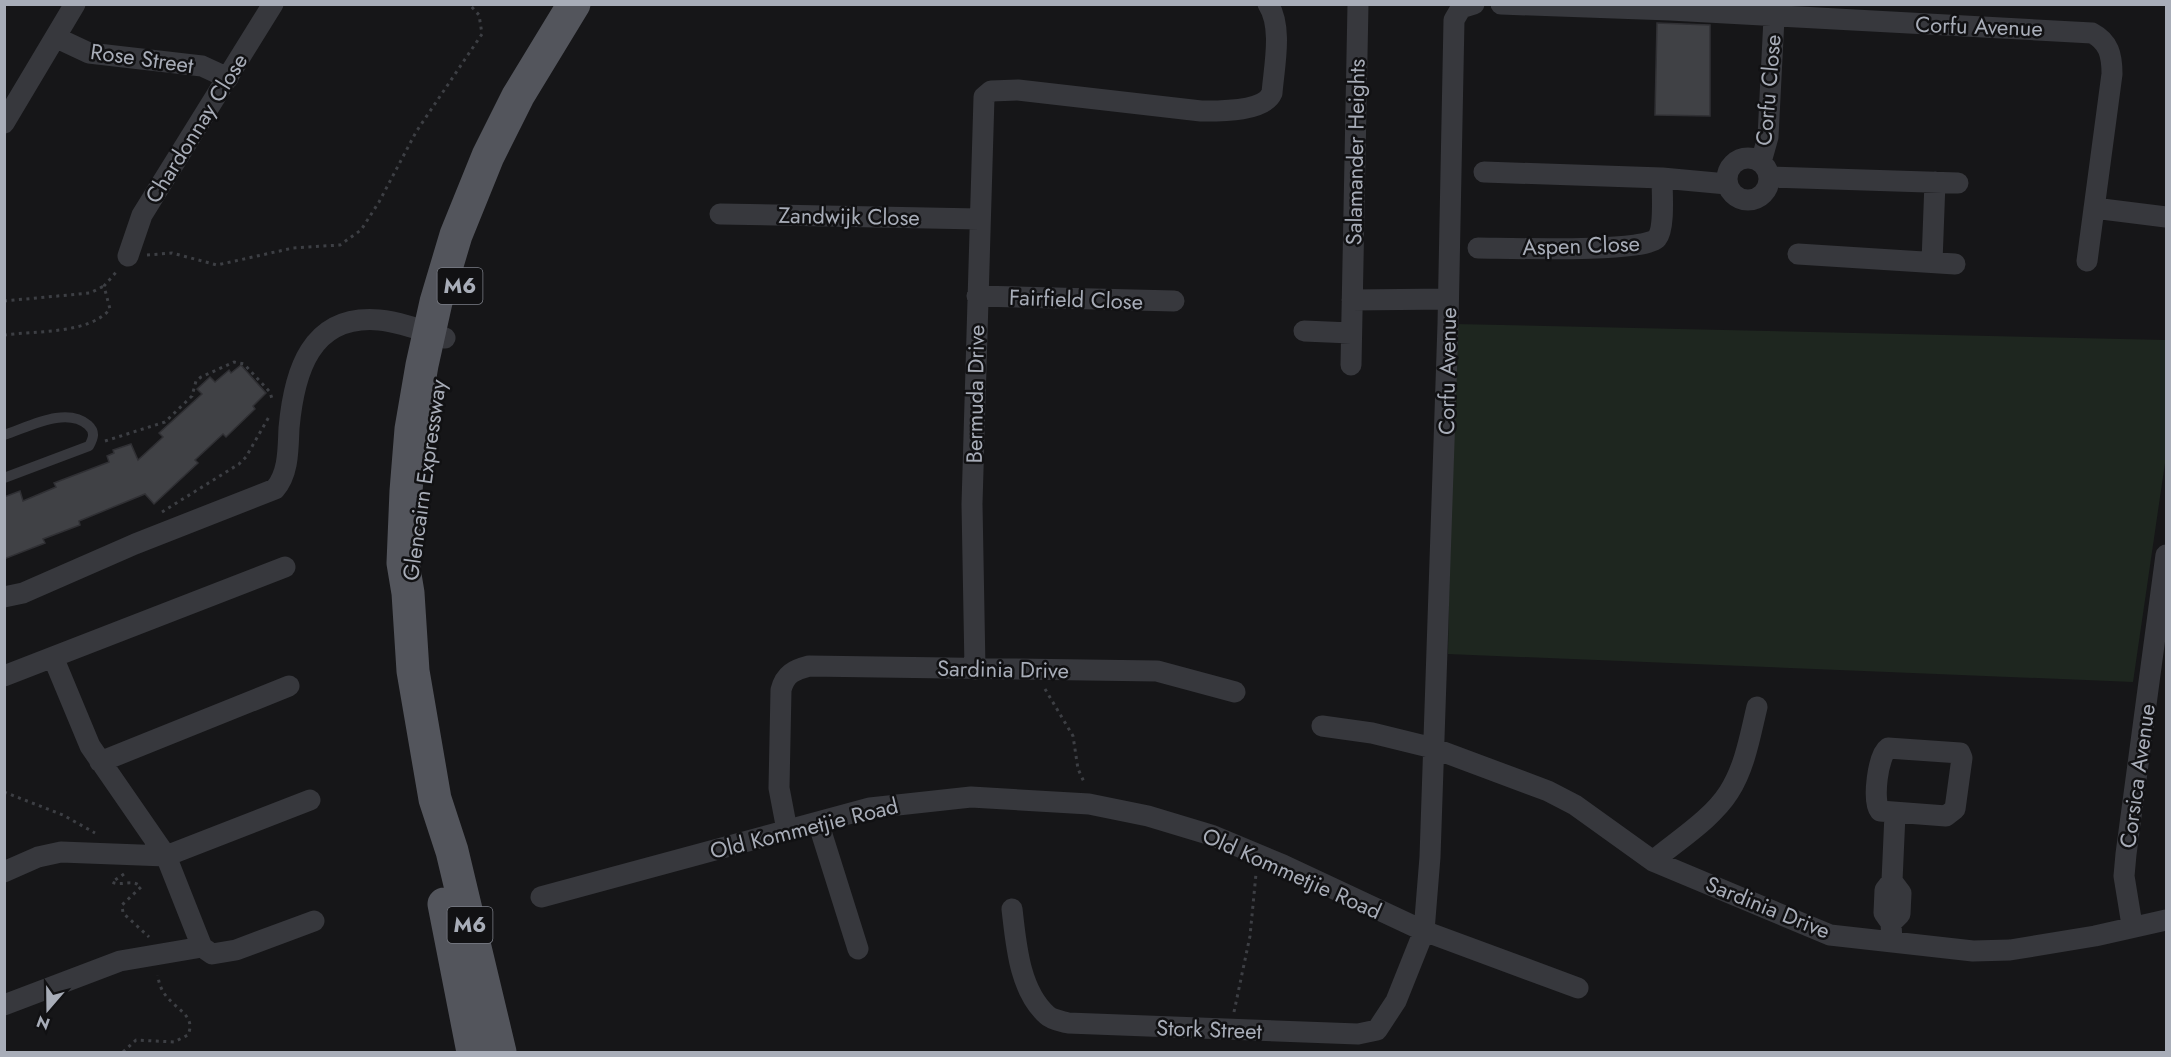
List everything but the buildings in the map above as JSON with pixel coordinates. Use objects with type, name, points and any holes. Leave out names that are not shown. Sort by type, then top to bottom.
[{"type":"main road","name":"Glencairn Expressway","points":[[500,1053],[452,851],[435,799],[413,671],[408,593],[437,335],[448,261],[488,156],[530,75],[574,4]]},
{"type":"main road","name":"Glencairn Expressway","points":[[437,335],[506,163],[560,55],[593,4]]},
{"type":"main road","name":"Glencairn Expressway","points":[[435,799],[436,856],[473,1053]]},
{"type":"street","points":[[4,123],[57,38],[75,4]]},
{"type":"street","name":"Chardonnay Close","points":[[128,256],[142,215],[273,4]]},
{"type":"street","name":"Bermuda Drive","points":[[975,669],[972,504],[983,99],[991,91],[1068,94],[1137,106],[1201,111],[1232,111],[1267,100],[1272,93],[1275,31],[1273,13],[1268,4]]},
{"type":"street","name":"Salamander Heights","points":[[1351,365],[1359,4]]},
{"type":"street","name":"Corfu Avenue","points":[[1424,931],[1430,857],[1448,299],[1454,20],[1461,9],[1474,4]]},
{"type":"street","name":"Corfu Avenue","points":[[1501,4],[2081,30],[2097,35],[2109,49],[2112,74],[2087,261]]},
{"type":"street","name":"Corfu Close","points":[[1765,170],[1774,18]]},
{"type":"street","name":"Rose Street","points":[[57,38],[89,53],[195,65],[228,78]]},
{"type":"street","points":[[1765,170],[1763,193],[1748,200],[1733,194],[1727,184],[1726,176],[1736,161],[1744,157],[1765,170],[1958,183]]},
{"type":"street","points":[[1484,172],[1662,178],[1727,184]]},
{"type":"street","name":"Aspen Close","points":[[1478,248],[1622,247],[1648,244],[1657,239],[1661,229],[1662,178]]},
{"type":"street","points":[[1932,262],[1935,183]]},
{"type":"street","points":[[2094,208],[2166,217]]},
{"type":"street","name":"Zandwijk Close","points":[[720,214],[979,219]]},
{"type":"street","points":[[1798,254],[1955,264]]},
{"type":"street","name":"Fairfield Close","points":[[977,296],[1174,301]]},
{"type":"street","points":[[1352,300],[1448,299]]},
{"type":"street","points":[[4,597],[23,592],[135,544],[275,489],[283,478],[287,461],[296,376],[309,350],[330,331],[368,319],[388,321],[437,335]]},
{"type":"street","points":[[1304,331],[1351,333]]},
{"type":"street","name":"Corsica Avenue","points":[[2132,925],[2126,893],[2125,865],[2166,555]]},
{"type":"street","points":[[4,676],[285,567]]},
{"type":"street","points":[[53,657],[75,714],[100,762],[166,856],[202,947],[212,954],[236,950],[314,921]]},
{"type":"street","name":"Sardinia Drive","points":[[786,830],[779,788],[781,690],[786,677],[792,671],[809,666],[1157,671],[1235,692]]},
{"type":"street","points":[[100,762],[289,686]]},
{"type":"street","points":[[1653,861],[1714,809],[1729,792],[1746,752],[1757,707]]},
{"type":"street","name":"Sardinia Drive","points":[[1322,726],[1372,733],[1433,748],[1565,799],[1653,861],[1830,935],[1892,933],[1973,951],[2010,950],[2095,936],[2132,925]]},
{"type":"street","points":[[1888,748],[1959,753],[1962,758],[1955,810],[1952,814],[1946,816],[1895,814],[1880,811],[1875,802],[1883,751],[1888,748]]},
{"type":"street","name":"Old Kommetjie Road","points":[[541,897],[870,808],[971,797],[1008,798],[1099,806],[1178,824],[1258,854],[1424,931],[1578,987]]},
{"type":"street","points":[[4,872],[38,857],[61,852],[166,856],[310,800]]},
{"type":"street","points":[[1892,933],[1884,913],[1885,890],[1892,881],[1895,814]]},
{"type":"street","points":[[818,822],[858,949]]},
{"type":"street","name":"Stork Street","points":[[1012,909],[1015,938],[1028,986],[1034,999],[1048,1016],[1074,1024],[1358,1034],[1371,1042],[1396,1001],[1424,931]]},
{"type":"street","points":[[2132,925],[2166,920]]},
{"type":"street","points":[[4,1005],[112,964],[202,947]]},
{"type":"lane","points":[[4,435],[64,417],[80,418],[92,428],[93,437],[89,446],[4,478]]},
{"type":"path","points":[[4,301],[90,293],[104,286],[113,273],[122,267],[128,256],[172,254],[217,265],[292,248],[340,245],[361,230],[380,202],[416,132],[482,34],[479,15],[469,4]]},
{"type":"path","points":[[4,335],[82,326],[103,317],[110,309],[104,286]]},
{"type":"path","points":[[89,446],[165,422],[192,396],[196,381],[234,362],[244,364],[270,392],[270,416],[246,457],[154,517]]},
{"type":"path","points":[[1033,670],[1069,728],[1082,780],[1099,806]]},
{"type":"path","points":[[4,792],[63,815],[101,836]]},
{"type":"path","points":[[123,1053],[136,1040],[183,1040],[191,1029],[189,1019],[161,992],[153,942],[125,916],[122,909],[124,902],[141,887],[133,882],[119,884],[112,882],[132,868],[134,854]]},
{"type":"path","points":[[1231,1029],[1250,936],[1258,854]]},
{"type":"shaded area","points":[[1454,324],[2166,340],[2166,456],[2133,682],[1448,654]]}]
